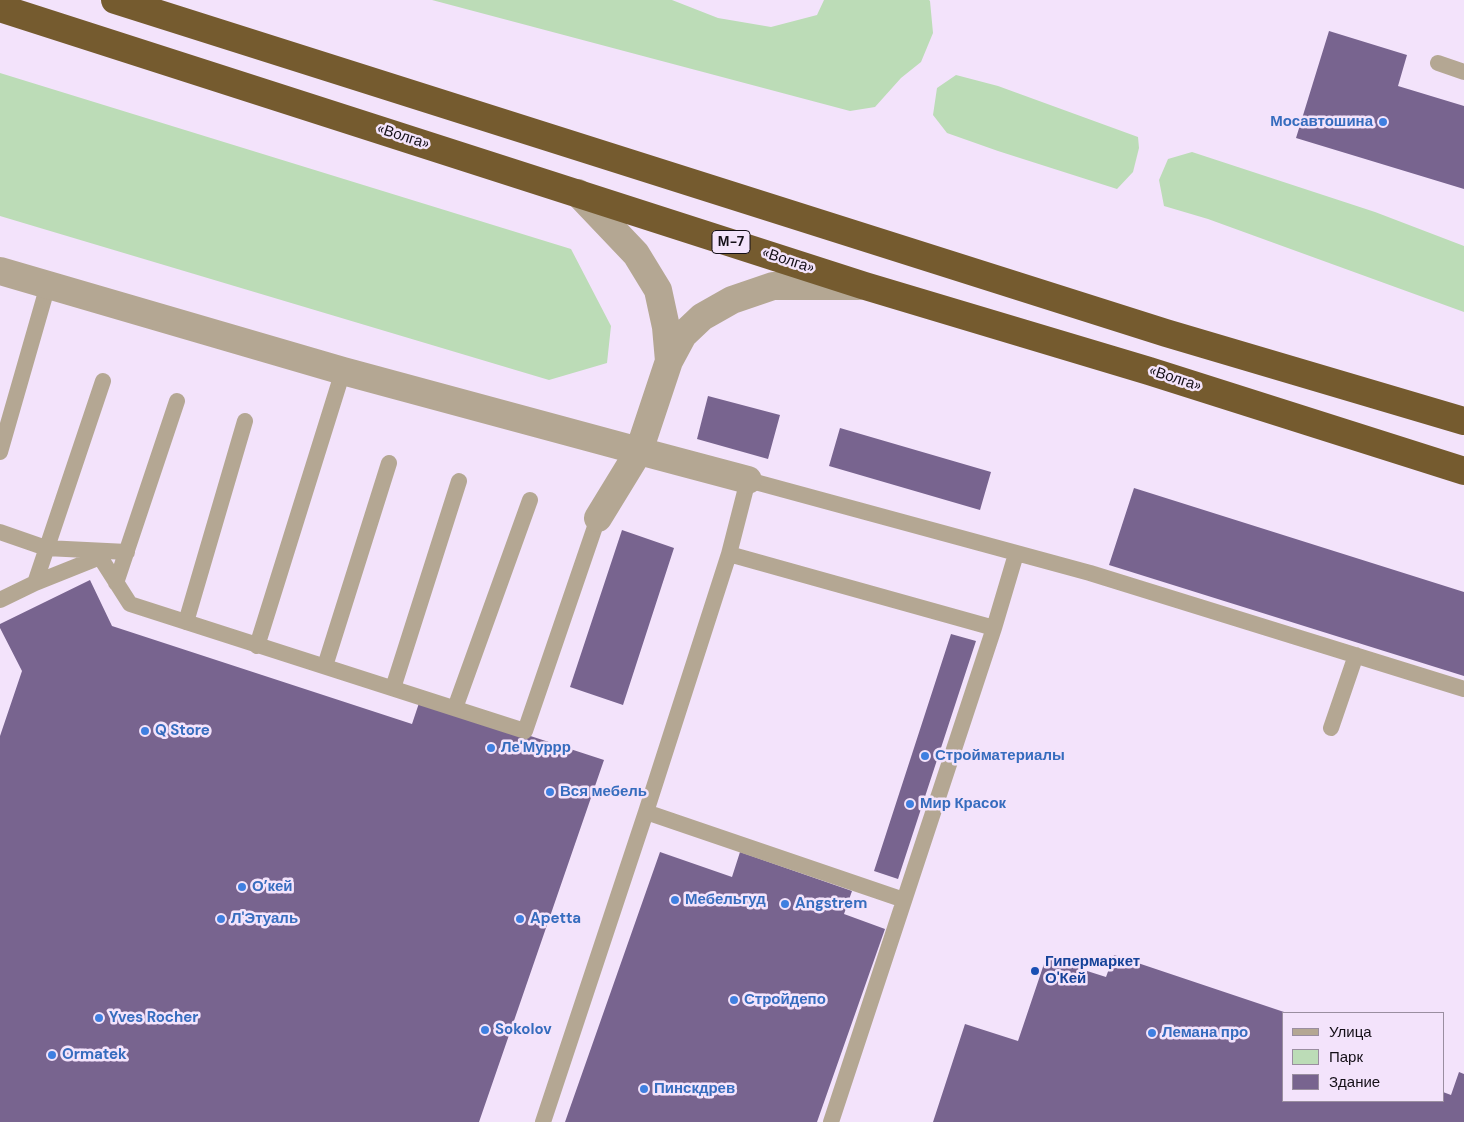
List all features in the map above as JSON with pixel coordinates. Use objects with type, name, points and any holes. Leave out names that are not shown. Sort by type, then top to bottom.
[{"type":"highway","points":[[115,0],[1166,333],[1464,421]]},
{"type":"highway","name":"«Волга»","points":[[0,8],[865,286],[1149,371],[1464,471]]},
{"type":"street","points":[[578,193],[636,254],[658,290],[666,327],[669,361]]},
{"type":"street","points":[[0,271],[343,371],[748,480]]},
{"type":"street","points":[[598,518],[639,451],[669,361],[683,336],[702,317],[732,300],[773,286],[865,286]]},
{"type":"lane","points":[[1438,63],[1464,72]]},
{"type":"lane","points":[[0,452],[48,285]]},
{"type":"lane","points":[[257,646],[343,371]]},
{"type":"lane","points":[[35,584],[103,381]]},
{"type":"lane","points":[[116,584],[177,401]]},
{"type":"lane","points":[[186,622],[245,421]]},
{"type":"lane","points":[[326,666],[389,463]]},
{"type":"lane","points":[[543,1122],[729,554],[748,480],[1090,573],[1464,689]]},
{"type":"lane","points":[[393,688],[459,482]]},
{"type":"lane","points":[[456,708],[530,500]]},
{"type":"lane","points":[[0,600],[100,557],[130,604],[525,731],[598,518]]},
{"type":"lane","points":[[0,532],[46,548],[127,552]]},
{"type":"lane","points":[[729,554],[994,628]]},
{"type":"lane","points":[[830,1122],[994,628],[1016,554]]},
{"type":"lane","points":[[1331,728],[1356,656]]},
{"type":"lane","points":[[646,812],[904,900]]},
{"type":"green space","points":[[432,0],[672,0],[718,18],[771,27],[817,15],[824,0],[929,0],[933,33],[921,62],[901,78],[875,107],[850,111]]},
{"type":"green space","points":[[0,73],[571,249],[611,326],[607,363],[549,380],[0,216]]},
{"type":"green space","points":[[956,75],[998,86],[1138,137],[1139,148],[1133,172],[1117,189],[947,133],[933,115],[937,88]]},
{"type":"green space","points":[[1192,152],[1375,212],[1464,246],[1464,312],[1208,219],[1164,206],[1159,180],[1168,159]]},
{"type":"building","name":"Мосавтошина","points":[[1329,31],[1407,55],[1398,86],[1464,106],[1464,189],[1296,138]]},
{"type":"building","points":[[708,396],[780,415],[768,459],[697,439]]},
{"type":"building","points":[[840,428],[991,472],[980,510],[829,466]]},
{"type":"building","points":[[1134,488],[1464,592],[1464,676],[1109,565]]},
{"type":"building","points":[[622,530],[674,548],[623,705],[570,687]]},
{"type":"building","points":[[90,580],[112,626],[412,724],[420,700],[604,760],[479,1122],[0,1122],[0,736],[22,671],[0,628],[0,624]]},
{"type":"building","name":"Стройматериалы","points":[[951,634],[976,641],[898,879],[874,871]]},
{"type":"building","name":"Стройдепо","points":[[660,852],[732,877],[740,852],[852,891],[844,914],[885,929],[817,1122],[565,1122]]},
{"type":"building","name":"Лемана про","points":[[1114,955],[1284,1012],[1282,1012],[1282,1102],[1444,1102],[1444,1092],[1451,1095],[1459,1072],[1464,1074],[1464,1122],[933,1122],[965,1024],[1018,1041],[1046,958],[1106,977]]},
{"type":"place","name":"Мосавтошина","points":[[1383,122]]},
{"type":"place","name":"Q Store","points":[[145,731]]},
{"type":"place","name":"Ле'Муррр","points":[[491,748]]},
{"type":"place","name":"Стройматериалы","points":[[925,756]]},
{"type":"place","name":"Вся мебель","points":[[550,792]]},
{"type":"place","name":"Мир Красок","points":[[910,804]]},
{"type":"place","name":"О’кей","points":[[242,887]]},
{"type":"place","name":"Мебельгуд","points":[[675,900]]},
{"type":"place","name":"Angstrem","points":[[785,904]]},
{"type":"place","name":"Л'Этуаль","points":[[221,919]]},
{"type":"place","name":"Apetta","points":[[520,919]]},
{"type":"place","name":"Гипермаркет О'Кей","points":[[1035,971]]},
{"type":"place","name":"Стройдепо","points":[[734,1000]]},
{"type":"place","name":"Yves Rocher","points":[[99,1018]]},
{"type":"place","name":"Sokolov","points":[[485,1030]]},
{"type":"place","name":"Лемана про","points":[[1152,1033]]},
{"type":"place","name":"Ormatek","points":[[52,1055]]},
{"type":"place","name":"Пинскдрев","points":[[644,1089]]}]
